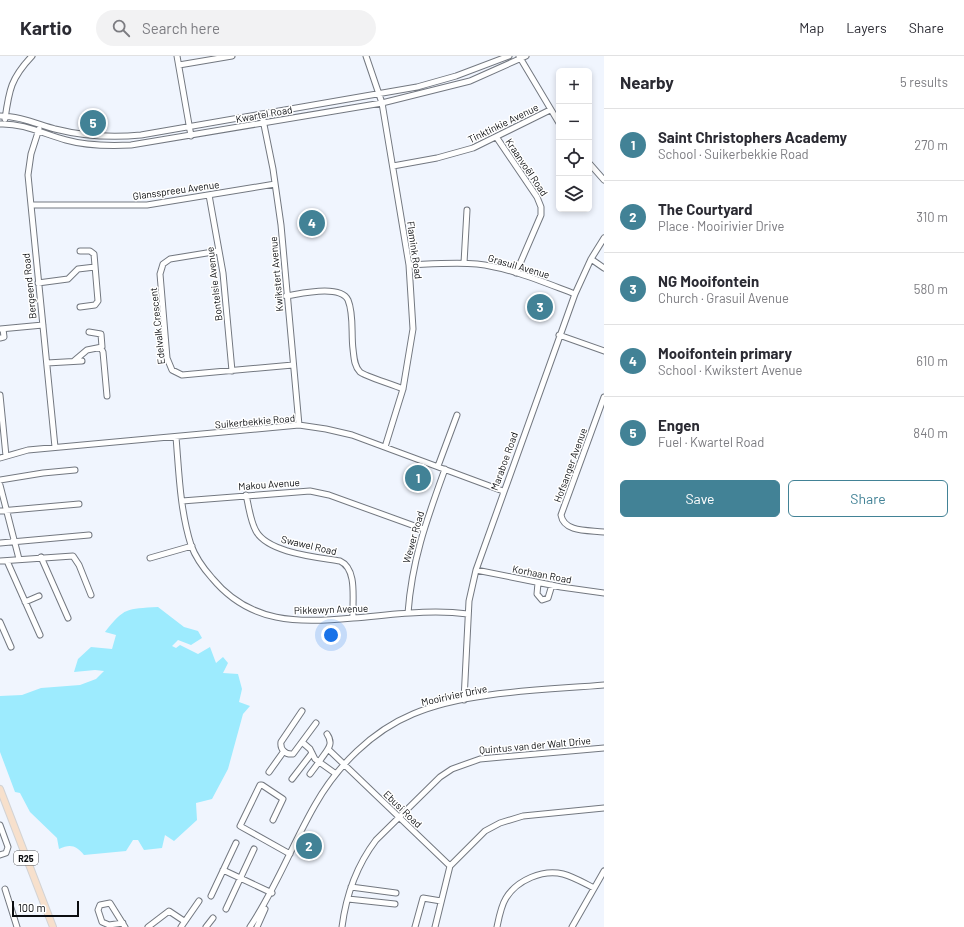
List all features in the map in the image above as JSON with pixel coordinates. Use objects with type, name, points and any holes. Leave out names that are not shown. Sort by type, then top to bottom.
[{"type":"main road","name":"R25","points":[[0,789],[53,927]]},
{"type":"street","points":[[2,124],[8,96],[15,75],[32,56]]},
{"type":"street","points":[[177,56],[191,136]]},
{"type":"street","points":[[179,65],[232,56]]},
{"type":"street","name":"Flamink Road","points":[[366,56],[380,94],[393,166],[409,265],[413,329],[403,389],[385,447]]},
{"type":"street","name":"Kwartel Road","points":[[3,116],[73,133],[112,137],[161,132],[405,89],[473,70],[509,56]]},
{"type":"street","name":"Kwartel Road","points":[[2,124],[39,131],[70,141],[110,146],[131,145],[382,103],[418,95],[450,87],[490,74],[526,56]]},
{"type":"street","points":[[520,58],[556,119]]},
{"type":"street","points":[[473,70],[484,70],[490,74]]},
{"type":"street","points":[[405,89],[410,93],[418,95]]},
{"type":"street","points":[[336,102],[346,104],[351,108]]},
{"type":"street","points":[[286,110],[290,114],[300,117]]},
{"type":"street","name":"Tinktinkie Avenue","points":[[393,166],[450,155],[478,146],[497,138],[550,110]]},
{"type":"street","name":"Kwikstert Avenue","points":[[262,114],[275,184],[298,425]]},
{"type":"street","points":[[223,121],[224,130]]},
{"type":"street","name":"Bergeend Road","points":[[41,125],[31,154],[28,175],[55,447]]},
{"type":"street","points":[[161,132],[173,138]]},
{"type":"street","points":[[70,141],[73,133]]},
{"type":"street","points":[[112,137],[131,145]]},
{"type":"street","name":"Kraanvoël Road","points":[[497,138],[538,197],[541,207],[539,220],[516,272]]},
{"type":"street","points":[[592,166],[604,180]]},
{"type":"street","name":"Glansspreeu Avenue","points":[[31,204],[147,205],[275,184]]},
{"type":"street","name":"Bontelsie Avenue","points":[[209,195],[219,251],[232,371]]},
{"type":"street","points":[[464,263],[467,210]]},
{"type":"street","name":"Maraboe Road","points":[[464,700],[468,654],[468,614],[470,594],[476,570],[559,335],[591,259],[604,238]]},
{"type":"street","points":[[80,251],[93,252],[97,304],[80,307]]},
{"type":"street","name":"Edelvalk Crescent","points":[[219,251],[170,259],[163,264],[160,274],[168,358],[172,370],[182,375],[293,366]]},
{"type":"street","points":[[591,259],[604,268]]},
{"type":"street","name":"Grasuil Avenue","points":[[409,265],[464,263],[492,266],[516,272],[575,294]]},
{"type":"street","points":[[38,283],[71,278],[78,269],[95,267]]},
{"type":"street","points":[[286,296],[324,291],[335,291],[342,294],[347,299],[350,309],[354,355],[356,365],[360,372],[366,376],[379,379],[403,389]]},
{"type":"street","points":[[0,338],[4,337],[2,329],[43,325]]},
{"type":"street","points":[[89,332],[101,334],[103,343],[100,348]]},
{"type":"street","points":[[559,335],[604,351]]},
{"type":"street","points":[[74,361],[87,350],[100,348]]},
{"type":"street","points":[[100,348],[104,356],[107,396]]},
{"type":"street","points":[[47,363],[82,361]]},
{"type":"street","points":[[0,395],[6,456]]},
{"type":"street","name":"Hofsanger Avenue","points":[[604,398],[562,515],[565,524],[570,528],[604,532]]},
{"type":"street","points":[[598,413],[604,416]]},
{"type":"street","points":[[438,466],[457,415]]},
{"type":"street","name":"Suikerbekkie Road","points":[[0,458],[28,450],[55,447],[298,425],[326,429],[385,447],[503,491]]},
{"type":"street","name":"Pikkewyn Avenue","points":[[176,437],[182,501],[192,546],[206,572],[223,591],[239,604],[275,618],[295,620],[353,618],[437,611],[468,614]]},
{"type":"street","name":"Wewer Road","points":[[408,613],[414,564],[423,530],[445,469]]},
{"type":"street","points":[[0,480],[43,473],[75,470]]},
{"type":"street","points":[[0,485],[19,559]]},
{"type":"street","name":"Makou Avenue","points":[[182,501],[301,491],[315,492],[329,495],[423,530]]},
{"type":"street","name":"Swawel Road","points":[[246,495],[253,524],[257,533],[264,540],[286,550],[340,561],[346,564],[350,570],[351,577],[353,618]]},
{"type":"street","points":[[0,511],[79,504]]},
{"type":"street","points":[[0,543],[89,535]]},
{"type":"street","points":[[150,558],[192,546]]},
{"type":"street","points":[[0,562],[19,559],[73,556],[79,565],[91,594]]},
{"type":"street","points":[[41,558],[68,618]]},
{"type":"street","points":[[7,561],[40,636]]},
{"type":"street","name":"Korhaan Road","points":[[476,570],[552,586],[604,593]]},
{"type":"street","points":[[538,583],[537,594],[542,600],[548,598],[552,586]]},
{"type":"street","points":[[25,602],[39,596]]},
{"type":"street","points":[[0,622],[11,646]]},
{"type":"street","name":"Mooirivier Drive","points":[[256,927],[316,803],[336,774],[359,749],[386,728],[419,711],[464,700],[511,693],[604,685]]},
{"type":"street","points":[[302,711],[281,742],[282,749],[286,754],[293,754],[316,723]]},
{"type":"street","points":[[310,774],[328,749],[331,742],[327,734]]},
{"type":"street","points":[[302,742],[336,774]]},
{"type":"street","name":"Quintus van der Walt Drive","points":[[342,927],[351,887],[368,850],[398,817],[440,777],[467,762],[490,757],[604,748]]},
{"type":"street","name":"Ebusi Road","points":[[328,749],[450,866]]},
{"type":"street","points":[[269,772],[284,751]]},
{"type":"street","points":[[292,779],[312,753]]},
{"type":"street","points":[[273,820],[283,799],[260,785],[240,826],[290,854]]},
{"type":"street","points":[[435,927],[450,866],[479,836],[500,823],[538,814],[604,808]]},
{"type":"street","points":[[0,825],[8,847],[6,853],[0,855]]},
{"type":"street","points":[[211,896],[236,843]]},
{"type":"street","points":[[226,909],[254,850]]},
{"type":"street","points":[[223,870],[272,893]]},
{"type":"street","points":[[572,927],[604,871]]},
{"type":"street","points":[[497,927],[504,901],[510,892],[531,877],[562,874],[594,888]]},
{"type":"street","points":[[351,887],[396,893]]},
{"type":"street","points":[[5,889],[17,927]]},
{"type":"street","name":"Mooirivier Drive","points":[[250,927],[272,893]]},
{"type":"street","points":[[415,927],[424,898],[441,901]]},
{"type":"street","points":[[348,899],[395,904]]},
{"type":"street","points":[[181,927],[199,901]]},
{"type":"street","points":[[110,903],[124,925],[109,925],[102,922],[98,910],[100,905],[110,903]]},
{"type":"street","points":[[148,927],[169,911],[184,921]]},
{"type":"street","points":[[206,927],[213,918]]},
{"type":"water","points":[[158,607],[184,627],[198,631],[202,638],[191,645],[178,640],[172,646],[176,648],[180,645],[198,654],[210,647],[216,663],[223,657],[228,663],[223,673],[238,674],[242,689],[239,702],[250,706],[243,714],[228,769],[212,799],[196,803],[197,820],[174,841],[165,835],[162,848],[144,850],[138,840],[133,840],[126,851],[84,855],[73,846],[66,846],[59,849],[57,838],[30,812],[20,793],[15,792],[0,752],[0,696],[22,695],[41,688],[80,685],[96,679],[104,671],[95,670],[74,672],[78,659],[91,647],[112,649],[116,635],[105,632],[122,614],[132,609]]},
{"type":"place","name":"Engen","points":[[93,123]]},
{"type":"place","name":"Mooifontein primary","points":[[312,223]]},
{"type":"place","name":"NG Mooifontein","points":[[540,307]]},
{"type":"place","name":"Saint Christophers Academy","points":[[418,478]]},
{"type":"place","name":"The Courtyard","points":[[309,846]]}]
